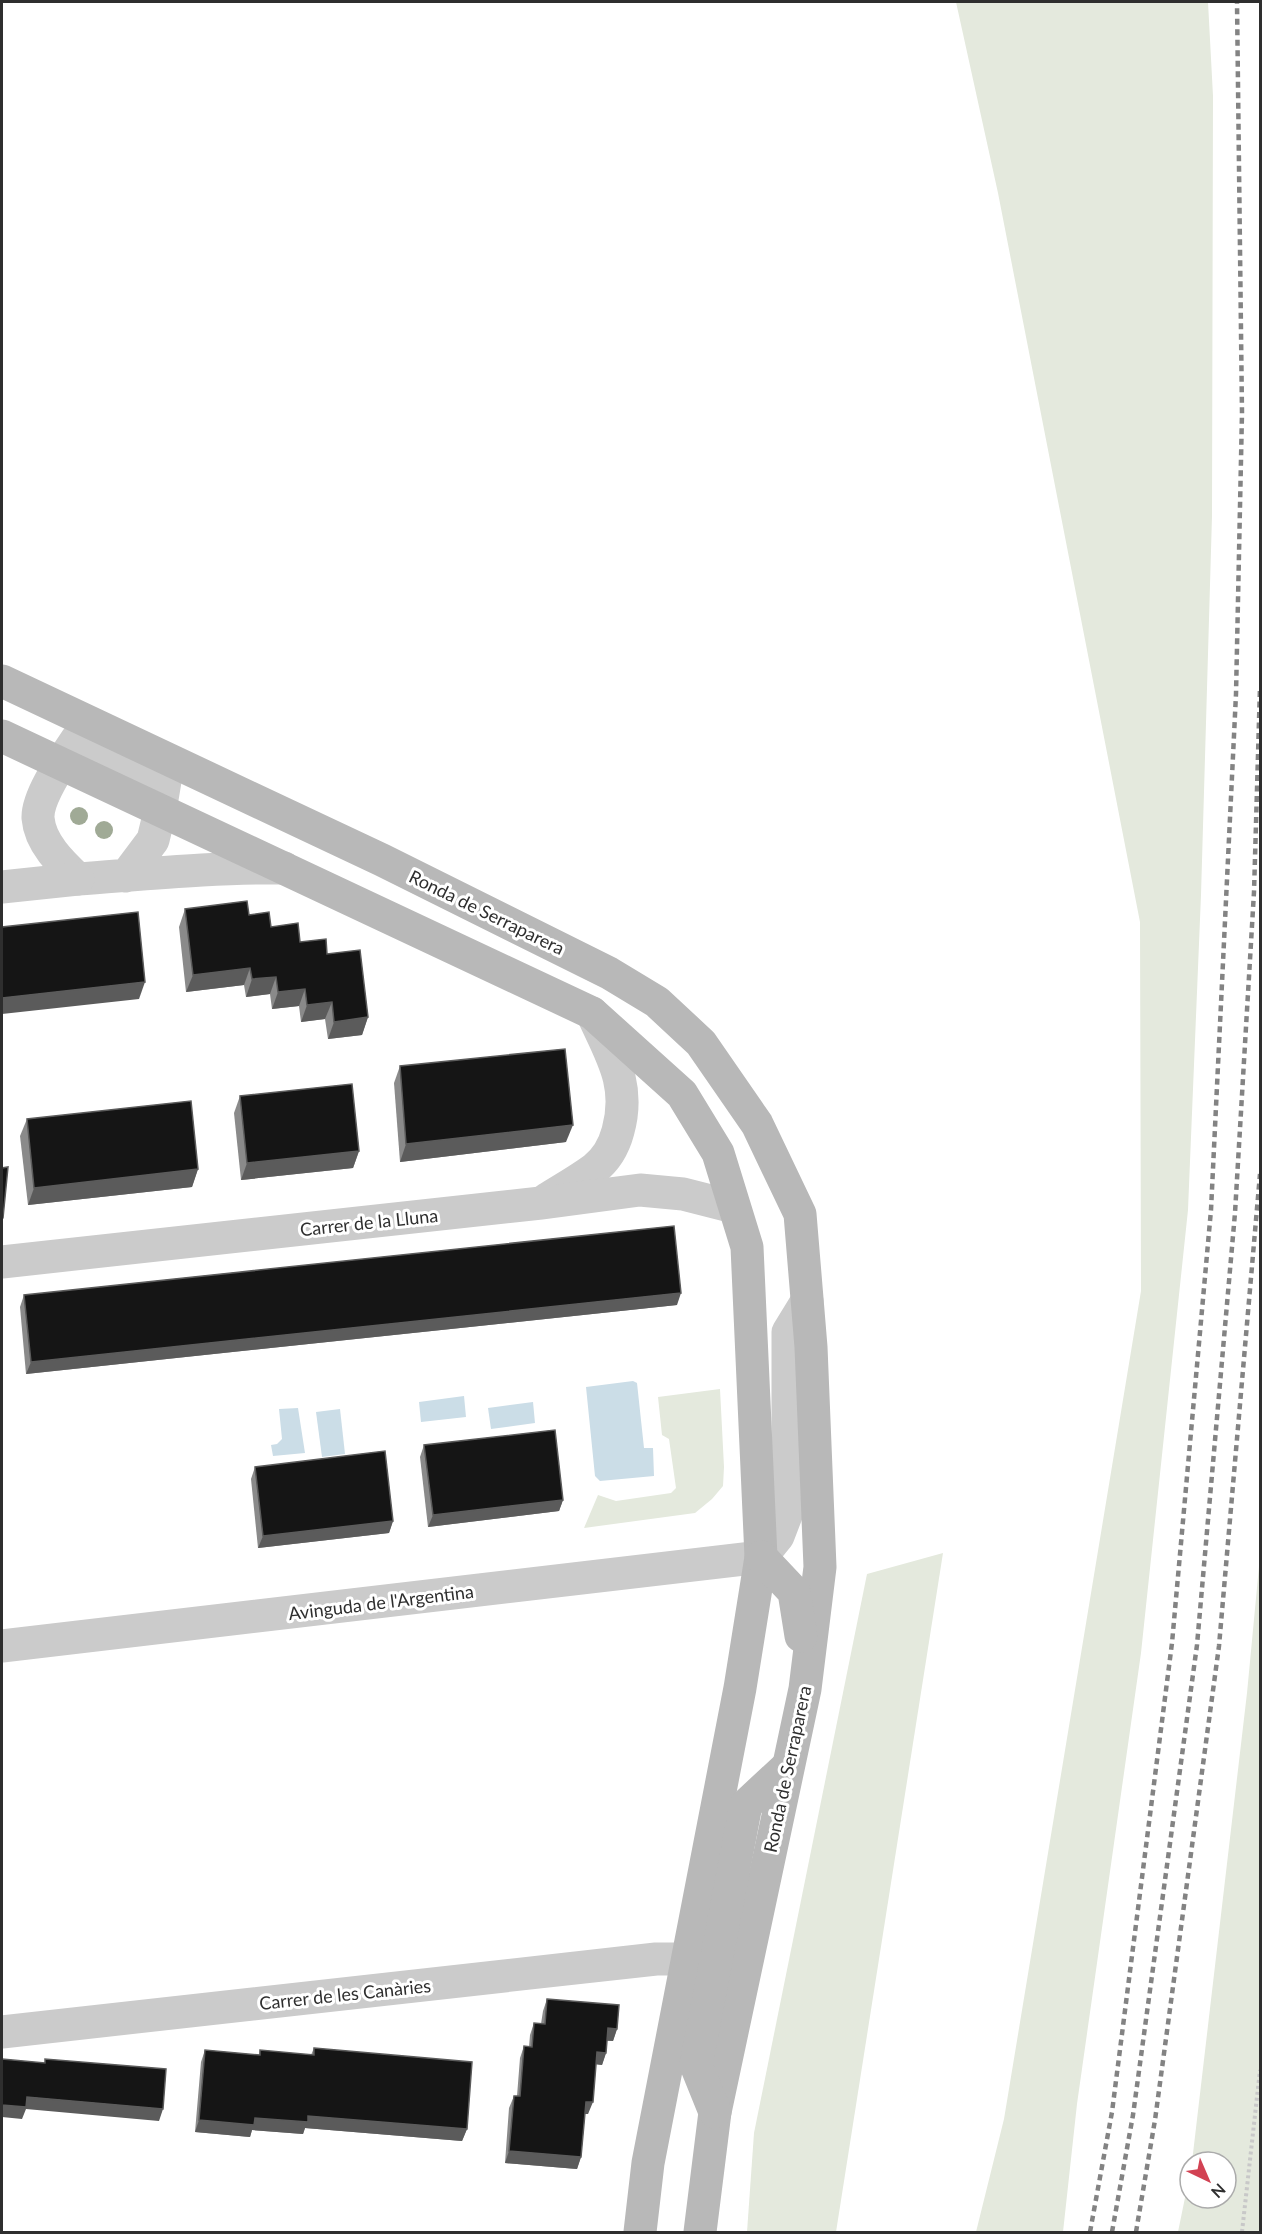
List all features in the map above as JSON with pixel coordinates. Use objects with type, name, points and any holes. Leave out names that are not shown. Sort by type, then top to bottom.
[{"type":"street","name":"Ronda de Serraparera","points":[[2,681],[321,831],[609,973],[657,1002],[701,1043],[757,1124],[800,1214],[807,1301],[820,1567],[804,1689],[715,2112],[699,2232]]},
{"type":"street","points":[[2,700],[69,751],[163,796],[284,868],[592,1013],[682,1094],[718,1153],[747,1247],[761,1557],[740,1688],[648,2163],[640,2232]]},
{"type":"street","points":[[2,736],[69,751]]},
{"type":"street","points":[[69,751],[45,793],[38,817],[45,841],[58,860],[78,879]]},
{"type":"street","points":[[163,796],[276,832],[321,831]]},
{"type":"street","points":[[126,876],[153,840],[163,796]]},
{"type":"street","points":[[2,887],[239,867],[284,868]]},
{"type":"street","points":[[541,1203],[595,1168],[613,1148],[621,1119],[624,1102],[620,1074],[592,1013]]},
{"type":"street","name":"Carrer de la Lluna","points":[[2,1262],[640,1191],[683,1194],[734,1207]]},
{"type":"street","points":[[761,1557],[778,1536],[788,1510],[788,1332],[807,1301]]},
{"type":"street","points":[[761,1557],[794,1592],[801,1634],[804,1689]]},
{"type":"street","name":"Avinguda de l'Argentina","points":[[2,1646],[761,1557]]},
{"type":"street","points":[[715,2112],[696,2065],[746,1805],[788,1766]]},
{"type":"street","points":[[689,1959],[725,1915]]},
{"type":"street","name":"Carrer de les Canàries","points":[[2,2032],[656,1959],[689,1959]]},
{"type":"street","points":[[689,1959],[699,1971],[708,2003]]},
{"type":"path","points":[[1242,2232],[1260,2070]]},
{"type":"shaded area","points":[[956,2],[1208,2],[1213,96],[1212,516],[1201,895],[1188,1210],[1141,1653],[1077,2104],[1063,2232],[976,2232],[1004,2119],[1141,1291],[1140,922],[998,193]]},
{"type":"shaded area","points":[[720,1389],[723,1486],[712,1499],[695,1513],[584,1528],[598,1495],[616,1501],[671,1493],[676,1488],[669,1439],[662,1435],[658,1397]]},
{"type":"shaded area","points":[[943,1553],[836,2232],[747,2232],[754,2133],[867,1574]]},
{"type":"shaded area","points":[[1260,1556],[1260,2232],[1178,2232],[1182,2210],[1238,2210],[1238,2150],[1193,2150],[1247,1693]]},
{"type":"water","points":[[633,1381],[637,1383],[644,1448],[653,1448],[654,1476],[600,1481],[595,1476],[586,1387]]},
{"type":"water","points":[[464,1396],[466,1417],[421,1422],[419,1402]]},
{"type":"water","points":[[533,1402],[535,1423],[491,1429],[488,1408]]},
{"type":"water","points":[[298,1408],[305,1453],[273,1456],[271,1445],[277,1444],[282,1439],[279,1409]]},
{"type":"water","points":[[340,1409],[345,1454],[322,1457],[316,1412]]},
{"type":"building","points":[[247,901],[249,915],[269,912],[271,927],[298,923],[300,942],[326,939],[327,954],[360,950],[368,1017],[334,1022],[332,1002],[307,1005],[305,989],[278,992],[276,977],[252,979],[250,968],[193,975],[185,909]]},
{"type":"building","points":[[138,912],[145,982],[2,998],[2,927]]},
{"type":"building","points":[[565,1049],[573,1125],[406,1144],[400,1066]]},
{"type":"building","points":[[352,1084],[359,1151],[247,1163],[240,1096]]},
{"type":"building","points":[[191,1101],[198,1169],[34,1188],[27,1119]]},
{"type":"building","points":[[8,1167],[3,1218],[2,1219],[2,1168]]},
{"type":"building","points":[[674,1226],[681,1293],[31,1362],[24,1295]]},
{"type":"building","points":[[555,1430],[563,1500],[433,1515],[424,1445]]},
{"type":"building","points":[[385,1451],[393,1521],[263,1536],[255,1467]]},
{"type":"building","points":[[547,1999],[619,2005],[617,2029],[608,2028],[606,2053],[597,2052],[593,2102],[586,2102],[581,2157],[509,2151],[514,2096],[520,2096],[524,2046],[532,2047],[534,2023],[545,2024]]},
{"type":"building","points":[[314,2048],[472,2062],[467,2129],[308,2116],[308,2122],[255,2118],[254,2125],[199,2120],[205,2050],[260,2055],[260,2050],[314,2055]]},
{"type":"building","points":[[2,2059],[45,2063],[45,2059],[166,2069],[163,2109],[27,2097],[26,2107],[2,2105]]},
{"type":"railway","points":[[1090,2232],[1112,2112],[1172,1643],[1211,1210],[1236,694],[1242,413],[1237,2]]},
{"type":"railway","points":[[1112,2232],[1133,2115],[1197,1645],[1235,1213],[1254,892],[1260,687]]},
{"type":"railway","points":[[1136,2232],[1155,2120],[1219,1646],[1260,1174]]}]
